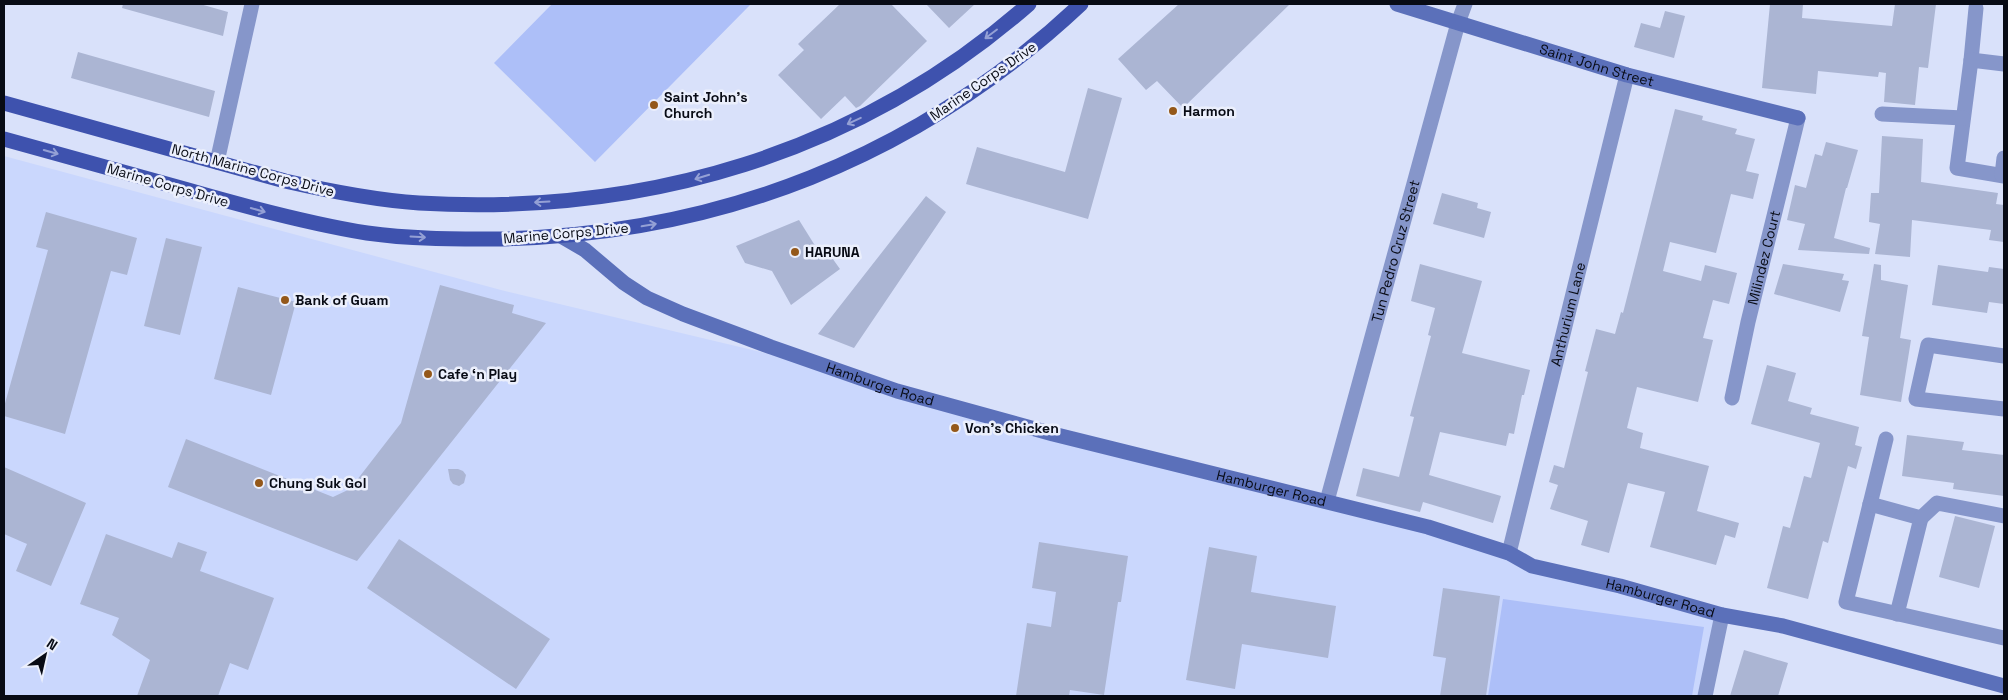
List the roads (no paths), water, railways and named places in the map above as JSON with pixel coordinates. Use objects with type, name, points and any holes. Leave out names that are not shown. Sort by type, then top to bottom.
[{"type":"main road","name":"North Marine Corps Drive","points":[[4,102],[217,162],[329,191],[418,203],[512,204],[558,202],[647,190],[694,180],[819,137],[861,117],[941,71],[1012,19],[1029,4]]},
{"type":"main road","name":"Marine Corps Drive","points":[[4,139],[276,215],[322,225],[416,238],[464,239],[560,236],[653,224],[703,214],[833,169],[899,137],[960,100],[1034,46],[1081,4]]},
{"type":"street","points":[[217,162],[252,4]]},
{"type":"street","name":"Saint John Street","points":[[1397,4],[1627,75],[1798,118]]},
{"type":"street","name":"Tun Pedro Cruz Street","points":[[1328,501],[1458,23],[1465,4]]},
{"type":"street","points":[[1976,8],[1957,168],[2003,176],[2004,158]]},
{"type":"street","points":[[1971,60],[2004,64]]},
{"type":"street","name":"Anthurium Lane","points":[[1509,554],[1627,75]]},
{"type":"street","points":[[1882,114],[1964,118]]},
{"type":"street","name":"Milindez Court","points":[[1732,398],[1748,322],[1798,118]]},
{"type":"street","name":"Hamburger Road","points":[[560,236],[585,250],[624,283],[646,298],[683,314],[832,369],[972,413],[1428,527],[1509,554],[1532,566],[1620,586],[1722,615],[1783,626],[2004,686]]},
{"type":"street","points":[[2004,356],[1928,345],[1916,399],[2004,409]]},
{"type":"street","points":[[1886,439],[1846,602],[2004,638]]},
{"type":"street","points":[[1870,504],[1921,518]]},
{"type":"street","points":[[1897,614],[1921,518],[1937,504],[2004,516]]},
{"type":"street","points":[[1705,696],[1722,615]]},
{"type":"place","name":"Saint John's Church","points":[[654,105]]},
{"type":"place","name":"Harmon","points":[[1173,111]]},
{"type":"place","name":"HARUNA","points":[[795,252]]},
{"type":"place","name":"Bank of Guam","points":[[285,300]]},
{"type":"place","name":"Cafe ‘n Play","points":[[428,374]]},
{"type":"place","name":"Von's Chicken","points":[[955,428]]},
{"type":"place","name":"Chung Suk Gol","points":[[259,483]]}]
